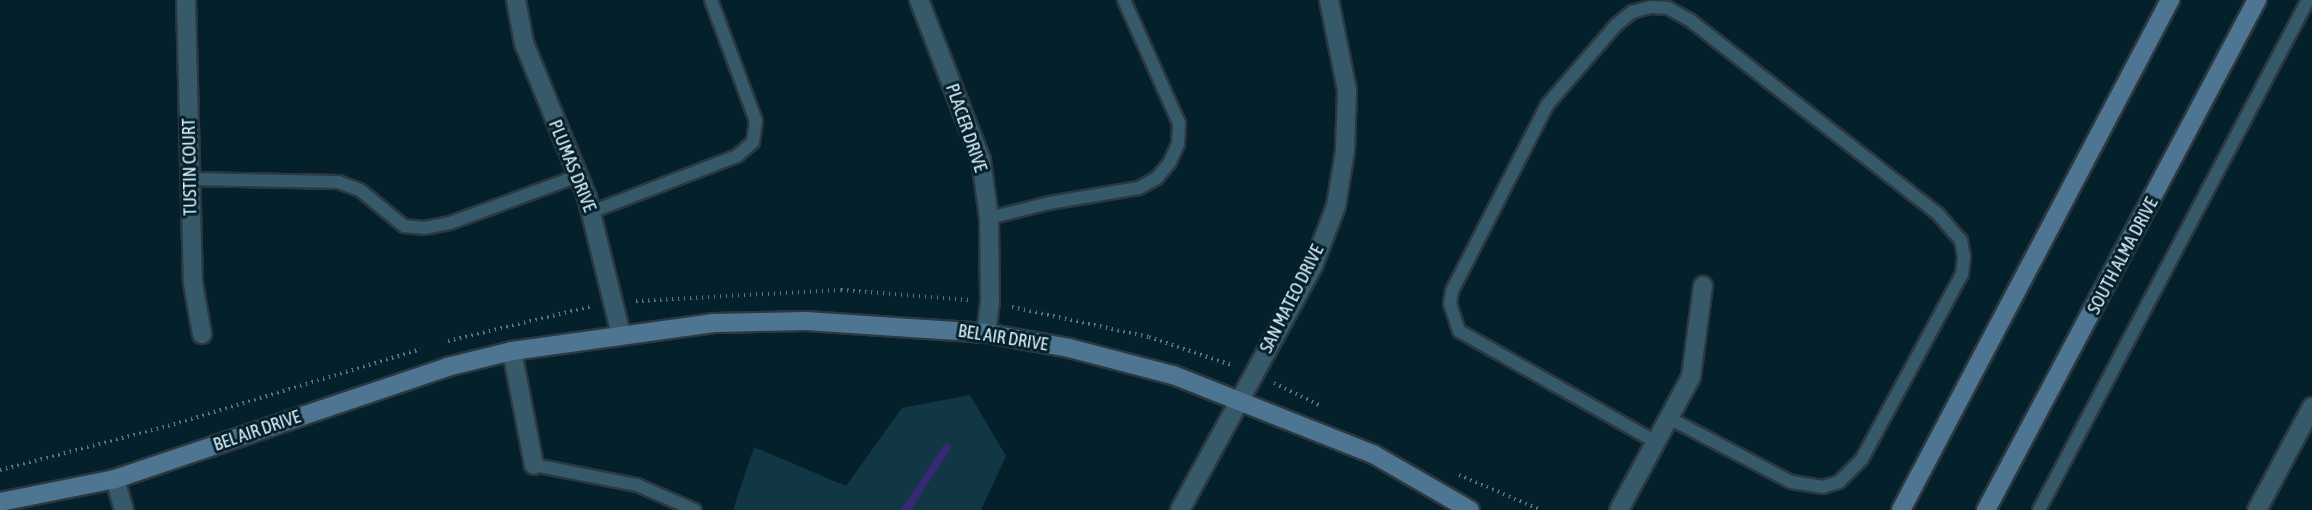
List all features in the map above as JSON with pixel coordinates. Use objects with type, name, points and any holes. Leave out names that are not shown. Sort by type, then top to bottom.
[{"type":"street","name":"TUSTIN COURT","points":[[186,0],[193,283],[202,334]]},
{"type":"street","name":"PLUMAS DRIVE","points":[[516,0],[524,42],[591,212],[621,334]]},
{"type":"street","name":"PLACER DRIVE","points":[[919,0],[981,160],[989,218],[990,302],[986,333]]},
{"type":"street","name":"SAN MATEO DRIVE","points":[[1180,510],[1313,266],[1336,206],[1345,150],[1347,90],[1329,0]]},
{"type":"street","points":[[1901,510],[2170,0]]},
{"type":"street","name":"SOUTH ALMA DRIVE","points":[[1986,510],[2257,0]]},
{"type":"street","points":[[1619,510],[1691,377],[1703,286]]},
{"type":"street","name":"BEL AIR DRIVE","points":[[0,502],[115,479],[447,367],[512,351],[621,334],[714,323],[806,321],[986,333],[1161,372],[1241,399],[1373,454],[1472,508]]},
{"type":"street","points":[[512,351],[534,465]]},
{"type":"street","points":[[2257,510],[2312,407]]},
{"type":"street","points":[[115,479],[124,510]]},
{"type":"lane","points":[[591,212],[737,156],[753,142],[756,121],[711,0]]},
{"type":"lane","points":[[989,218],[1048,203],[1139,188],[1157,178],[1170,162],[1178,144],[1179,123],[1124,0]]},
{"type":"lane","points":[[2039,510],[2308,0]]},
{"type":"lane","points":[[1656,442],[1459,331],[1450,304],[1452,291],[1548,105],[1616,25],[1632,12],[1651,8],[1668,8],[1691,21],[1938,214],[1956,232],[1964,257],[1962,274],[1862,459],[1839,482],[1807,487],[1791,482],[1669,418]]},
{"type":"lane","points":[[190,179],[338,182],[360,190],[404,226],[424,228],[450,223],[578,177]]},
{"type":"lane","points":[[534,465],[637,485],[695,510]]},
{"type":"path","points":[[445,342],[612,302],[841,290],[990,302],[1149,337],[1254,373],[1326,409]]},
{"type":"path","points":[[0,470],[168,426],[423,348]]},
{"type":"path","points":[[1450,470],[1541,510]]},
{"type":"shaded area","points":[[970,395],[1006,456],[981,510],[733,510],[754,447],[846,486],[902,408]]},
{"type":"waterway","points":[[906,510],[947,447]]}]
